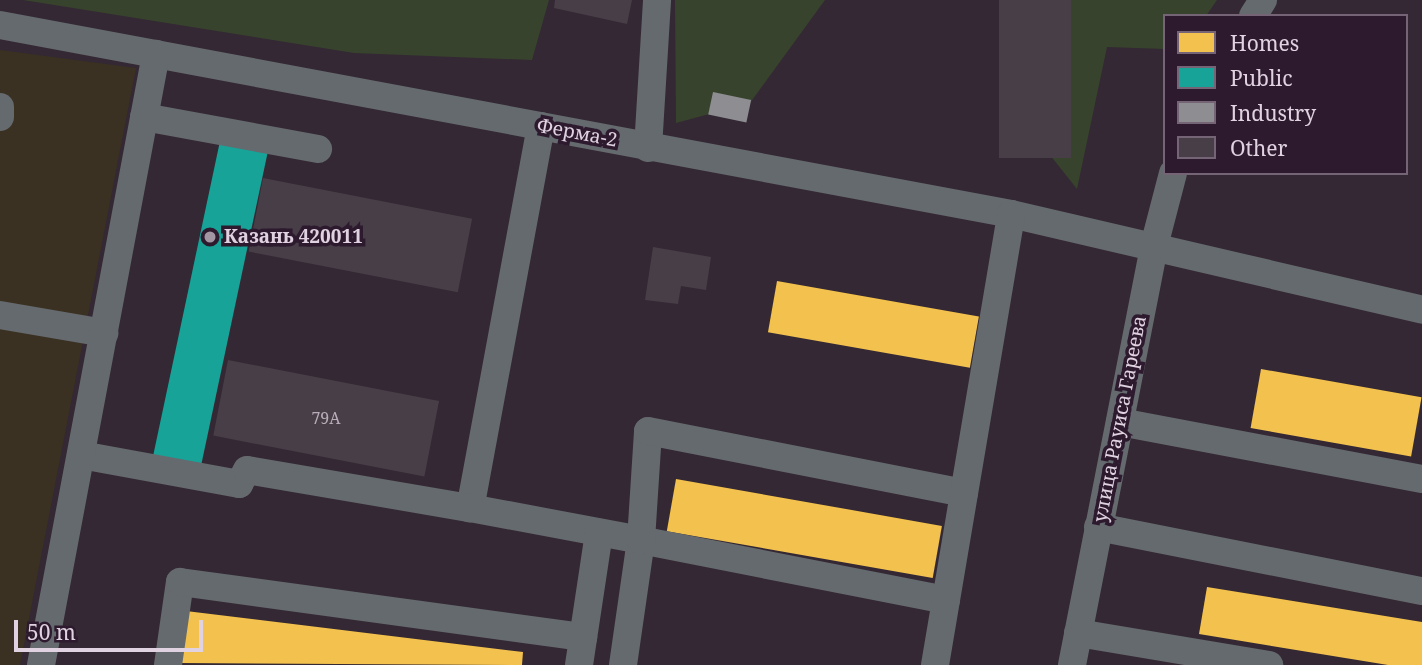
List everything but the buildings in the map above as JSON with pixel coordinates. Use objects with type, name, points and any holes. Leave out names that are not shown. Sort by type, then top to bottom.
[{"type":"street","points":[[648,148],[657,0]]},
{"type":"street","name":"Ферма-2","points":[[0,25],[1011,214],[1422,310]]},
{"type":"street","points":[[41,665],[156,54]]},
{"type":"street","points":[[0,107],[0,117]]},
{"type":"street","points":[[144,117],[318,149]]},
{"type":"street","points":[[470,508],[541,126]]},
{"type":"street","name":"улица Рауиса Гареева","points":[[1072,665],[1154,246],[1172,175]]},
{"type":"street","points":[[935,665],[1011,214]]},
{"type":"street","points":[[0,315],[104,332]]},
{"type":"street","points":[[1120,422],[1422,478]]},
{"type":"street","points":[[623,665],[641,540],[648,431],[964,493]]},
{"type":"street","points":[[81,455],[239,484],[247,470],[470,508],[946,600]]},
{"type":"street","points":[[1098,527],[1422,591]]},
{"type":"street","points":[[168,665],[180,582],[581,651],[599,532]]},
{"type":"street","points":[[1078,633],[1269,665]]},
{"type":"shaded area","points":[[0,50],[136,68],[20,665],[0,665]]},
{"type":"green space","points":[[23,0],[549,0],[532,60],[354,53]]},
{"type":"green space","points":[[675,0],[825,0],[750,103],[676,123]]},
{"type":"green space","points":[[1066,0],[1217,0],[1207,14],[1163,14],[1163,49],[1107,47],[1077,189],[1050,155]]},
{"type":"place","name":"Казань 420011","points":[[210,237]]}]
